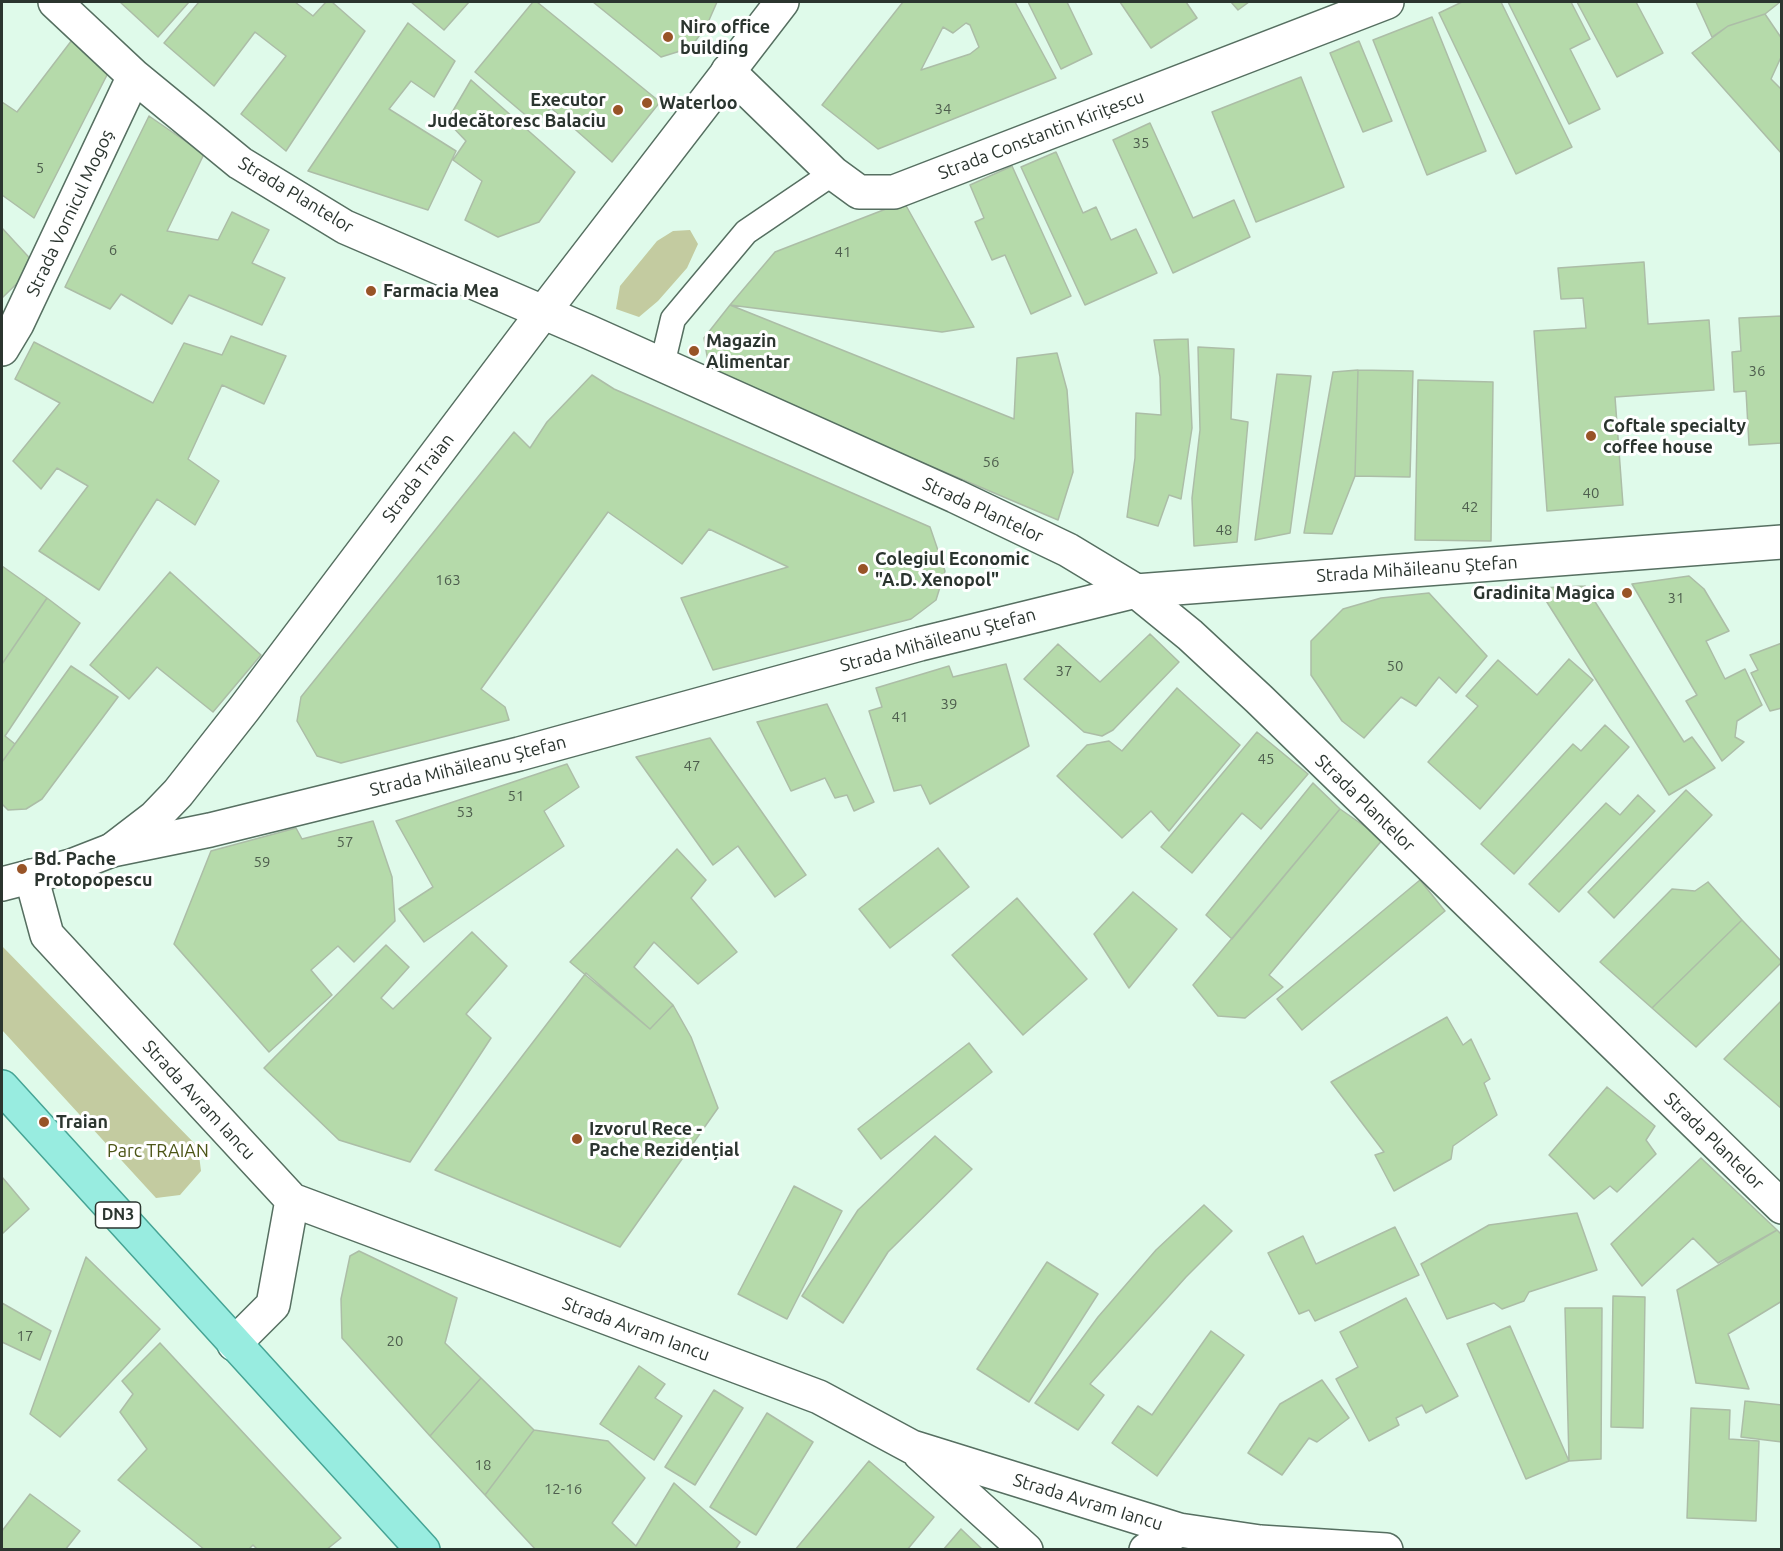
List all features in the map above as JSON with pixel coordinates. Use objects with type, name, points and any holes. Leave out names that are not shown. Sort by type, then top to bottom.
[{"type":"main road","name":"DN3","points":[[2,1087],[423,1550]]},
{"type":"street","name":"Strada Plantelor","points":[[55,2],[134,76],[240,163],[345,227],[662,365],[844,438],[957,487],[1136,591],[1190,634],[1782,1207]]},
{"type":"street","name":"Strada Traian","points":[[16,880],[71,866],[112,850],[155,817],[178,793],[782,2]]},
{"type":"street","name":"Strada Constantin Kirițescu","points":[[728,71],[833,173],[859,192],[894,192],[1387,2]]},
{"type":"street","name":"Strada Vornicul Mogoș","points":[[2,349],[17,324],[134,76]]},
{"type":"street","name":"Strada Mihăileanu Ștefan","points":[[112,850],[210,830],[519,754],[920,644],[1136,591],[1782,542]]},
{"type":"street","name":"Strada Avram Iancu","points":[[16,880],[47,935],[292,1200],[819,1397],[912,1447],[1179,1530],[1260,1542],[1386,1550]]},
{"type":"street","points":[[234,1344],[273,1305],[292,1200]]},
{"type":"street","points":[[912,1447],[1026,1550]]},
{"type":"street","points":[[1146,1550],[1179,1530]]},
{"type":"lane","points":[[662,365],[674,319],[746,232],[833,173]]},
{"type":"green space","points":[[690,230],[698,244],[687,268],[658,301],[639,317],[616,309],[620,286],[657,241],[673,231]]},
{"type":"green space","name":"Parc TRAIAN","points":[[2,946],[198,1147],[201,1171],[180,1195],[156,1198],[2,1030]]},
{"type":"building","points":[[120,2],[189,2],[158,37]]},
{"type":"building","points":[[199,2],[295,2],[313,16],[326,2],[332,2],[365,31],[286,151],[241,114],[286,56],[255,32],[214,86],[164,43]]},
{"type":"building","points":[[411,2],[469,2],[444,30]]},
{"type":"building","points":[[533,2],[537,2],[660,102],[612,162],[551,108],[536,124],[475,72]]},
{"type":"building","name":"Niro office building","points":[[593,2],[717,2],[706,27],[690,48],[661,57]]},
{"type":"building","points":[[903,2],[1015,2],[1056,78],[878,149],[822,105]],"holes":[[[966,23],[970,25],[979,47],[970,54],[921,70],[943,27],[953,33]]]},
{"type":"building","points":[[1028,2],[1067,2],[1092,54],[1061,69]]},
{"type":"building","points":[[1120,2],[1186,2],[1197,18],[1151,48]]},
{"type":"building","points":[[1231,2],[1249,2],[1238,10]]},
{"type":"building","points":[[1462,2],[1501,2],[1572,147],[1516,174],[1439,13]]},
{"type":"building","points":[[1508,2],[1571,2],[1590,39],[1570,49],[1600,109],[1569,124]]},
{"type":"building","points":[[1577,2],[1636,2],[1663,53],[1617,77]]},
{"type":"building","points":[[1696,2],[1780,2],[1765,14],[1728,26],[1712,37]]},
{"type":"building","points":[[1765,14],[1782,39],[1782,55],[1771,79],[1782,90],[1782,154],[1692,53],[1728,26]]},
{"type":"building","points":[[1432,17],[1486,151],[1427,175],[1373,40]]},
{"type":"building","points":[[408,23],[455,61],[434,97],[411,81],[389,109],[456,151],[428,210],[308,171]]},
{"type":"building","points":[[72,40],[108,73],[34,218],[2,195],[2,102],[17,112]]},
{"type":"building","points":[[1359,41],[1392,121],[1363,132],[1330,53]]},
{"type":"building","points":[[1301,77],[1344,187],[1256,222],[1212,112]]},
{"type":"building","points":[[471,80],[575,172],[539,222],[498,237],[465,220],[482,181],[453,160],[466,141],[447,121]]},
{"type":"building","points":[[149,116],[204,154],[167,231],[218,240],[232,212],[269,230],[252,263],[285,278],[262,325],[189,295],[172,324],[121,294],[110,309],[65,287]]},
{"type":"building","points":[[1150,123],[1193,218],[1234,200],[1250,237],[1173,273],[1113,140]]},
{"type":"building","points":[[1056,152],[1083,213],[1096,207],[1111,240],[1136,229],[1157,273],[1085,305],[1021,167]]},
{"type":"building","points":[[1012,166],[1071,296],[1031,314],[1005,255],[992,260],[975,222],[984,218],[970,185]]},
{"type":"building","points":[[904,202],[974,327],[942,332],[730,305],[775,252]]},
{"type":"building","points":[[2,228],[36,265],[2,298]]},
{"type":"building","points":[[1644,262],[1648,324],[1709,320],[1714,390],[1615,397],[1623,505],[1547,511],[1534,331],[1586,328],[1583,298],[1561,299],[1558,268]]},
{"type":"building","points":[[730,305],[1014,419],[1017,358],[1057,353],[1067,390],[1073,472],[1058,520],[725,379],[708,362],[704,338]]},
{"type":"building","points":[[1782,316],[1782,443],[1749,445],[1746,391],[1734,392],[1732,352],[1741,351],[1739,318]]},
{"type":"building","points":[[231,336],[286,356],[264,404],[222,385],[188,459],[219,481],[195,525],[157,499],[99,590],[39,551],[88,486],[57,468],[41,489],[13,461],[60,403],[15,379],[34,342],[153,403],[184,343],[222,355]]},
{"type":"building","points":[[1188,339],[1192,428],[1181,499],[1169,495],[1158,526],[1127,517],[1135,458],[1136,413],[1161,415],[1160,377],[1154,340]]},
{"type":"building","points":[[1198,347],[1234,349],[1231,419],[1248,422],[1237,542],[1194,546],[1192,498],[1200,430]]},
{"type":"building","points":[[1358,370],[1413,371],[1410,477],[1355,476]]},
{"type":"building","points":[[1358,370],[1355,476],[1332,534],[1304,533],[1333,372]]},
{"type":"building","points":[[1277,374],[1311,376],[1290,533],[1255,540]]},
{"type":"building","name":"Colegiul Economic \"A.D. Xenopol\"","points":[[592,375],[614,389],[930,527],[945,571],[936,600],[911,619],[713,670],[681,598],[788,567],[709,529],[682,564],[608,512],[481,689],[505,707],[509,720],[341,763],[317,756],[297,721],[301,697],[514,432],[530,448],[547,422]]},
{"type":"building","points":[[1418,380],[1493,382],[1491,541],[1415,540]]},
{"type":"building","points":[[2,566],[47,598],[2,664]]},
{"type":"building","points":[[170,572],[261,655],[213,712],[157,667],[129,699],[90,665]]},
{"type":"building","points":[[1689,576],[1704,589],[1729,631],[1706,641],[1725,679],[1745,669],[1762,705],[1737,721],[1735,737],[1744,742],[1722,761],[1686,701],[1697,695],[1632,584]]},
{"type":"building","points":[[1585,586],[1684,742],[1692,737],[1715,768],[1669,795],[1538,588]]},
{"type":"building","points":[[1429,593],[1487,656],[1456,693],[1439,677],[1416,706],[1401,697],[1364,738],[1342,721],[1311,675],[1311,641],[1343,609],[1381,598]]},
{"type":"building","points":[[47,598],[80,623],[5,736],[15,744],[2,762],[2,664]]},
{"type":"building","points":[[1150,634],[1179,662],[1113,730],[1102,736],[1084,732],[1024,679],[1058,644],[1100,682]]},
{"type":"building","points":[[1782,643],[1782,708],[1770,711],[1751,673],[1758,670],[1750,655]]},
{"type":"building","points":[[1569,659],[1593,680],[1480,809],[1428,762],[1478,706],[1466,696],[1498,660],[1537,695]]},
{"type":"building","points":[[1006,664],[1029,746],[930,804],[921,785],[894,791],[869,711],[882,707],[876,688],[949,666],[953,677]]},
{"type":"building","points":[[71,666],[118,697],[42,799],[26,809],[8,810],[2,804],[2,762]]},
{"type":"building","points":[[1177,688],[1240,745],[1169,831],[1151,811],[1122,838],[1057,776],[1087,745],[1109,741],[1122,751]]},
{"type":"building","points":[[827,704],[874,802],[854,811],[847,795],[835,798],[825,778],[791,791],[757,722]]},
{"type":"building","points":[[1605,725],[1629,747],[1514,874],[1481,844],[1573,744],[1581,751]]},
{"type":"building","points":[[1257,732],[1308,774],[1261,829],[1242,813],[1192,873],[1161,847]]},
{"type":"building","points":[[710,738],[806,875],[775,897],[738,846],[713,865],[636,757]]},
{"type":"building","points":[[567,764],[579,787],[544,811],[564,846],[424,942],[399,909],[433,887],[396,821]]},
{"type":"building","points":[[1313,783],[1340,809],[1232,939],[1206,915]]},
{"type":"building","points":[[1686,790],[1712,815],[1614,918],[1588,892]]},
{"type":"building","points":[[1638,795],[1655,811],[1559,912],[1529,884],[1606,803],[1620,815]]},
{"type":"building","points":[[1340,809],[1383,839],[1269,975],[1283,987],[1245,1018],[1218,1016],[1193,985]]},
{"type":"building","points":[[373,821],[392,877],[395,921],[354,962],[338,946],[311,970],[332,995],[269,1052],[174,944],[211,851],[296,828],[302,839]]},
{"type":"building","points":[[938,848],[969,887],[890,948],[859,909]]},
{"type":"building","points":[[677,849],[706,880],[691,898],[737,952],[698,984],[654,942],[634,967],[673,1005],[650,1029],[570,962]]},
{"type":"building","points":[[1420,880],[1445,911],[1302,1030],[1277,999]]},
{"type":"building","points":[[1708,882],[1742,920],[1652,1008],[1600,962],[1672,889],[1695,891]]},
{"type":"building","points":[[1133,892],[1177,929],[1129,988],[1094,934]]},
{"type":"building","points":[[1017,898],[1087,979],[1023,1035],[952,955]]},
{"type":"building","points":[[1742,920],[1782,962],[1696,1047],[1652,1008]]},
{"type":"building","points":[[472,932],[507,966],[466,1014],[491,1038],[410,1162],[339,1140],[264,1068],[386,945],[409,967],[381,998],[393,1009]]},
{"type":"building","name":"Izvorul Rece - Pache Rezidențial","points":[[586,973],[650,1029],[673,1005],[691,1037],[718,1108],[620,1247],[435,1170]]},
{"type":"building","points":[[1782,1000],[1782,1109],[1724,1059]]},
{"type":"building","points":[[1447,1017],[1463,1045],[1471,1039],[1490,1079],[1484,1083],[1497,1115],[1453,1146],[1451,1159],[1394,1191],[1375,1155],[1384,1152],[1331,1082]]},
{"type":"building","points":[[969,1043],[992,1072],[881,1159],[858,1129]]},
{"type":"building","points":[[1607,1087],[1655,1126],[1646,1140],[1656,1154],[1617,1192],[1610,1186],[1594,1199],[1549,1155]]},
{"type":"building","points":[[935,1136],[972,1169],[888,1252],[843,1323],[802,1296],[858,1210]]},
{"type":"building","points":[[1701,1158],[1777,1230],[1718,1263],[1693,1238],[1642,1286],[1611,1244]]},
{"type":"building","points":[[2,1177],[29,1209],[2,1234]]},
{"type":"building","points":[[794,1186],[842,1211],[787,1319],[738,1294]]},
{"type":"building","points":[[1204,1205],[1232,1231],[1186,1277],[1090,1384],[1104,1395],[1078,1430],[1035,1403],[1098,1317],[1156,1250]]},
{"type":"building","points":[[1577,1213],[1597,1270],[1529,1292],[1524,1301],[1502,1309],[1494,1303],[1447,1319],[1421,1264],[1489,1225]]},
{"type":"building","points":[[1395,1227],[1419,1275],[1315,1321],[1309,1310],[1299,1314],[1268,1253],[1303,1236],[1316,1264]]},
{"type":"building","points":[[1777,1230],[1782,1235],[1782,1301],[1728,1334],[1749,1389],[1696,1383],[1677,1290]]},
{"type":"building","points":[[359,1251],[457,1298],[445,1343],[481,1378],[430,1436],[342,1338],[341,1299],[350,1256]]},
{"type":"building","points":[[86,1257],[160,1329],[60,1437],[30,1414]]},
{"type":"building","points":[[1047,1262],[1098,1294],[1029,1402],[977,1369]]},
{"type":"building","points":[[1613,1296],[1645,1297],[1643,1428],[1611,1427]]},
{"type":"building","points":[[1406,1298],[1458,1396],[1426,1413],[1422,1405],[1396,1418],[1399,1425],[1369,1441],[1336,1379],[1358,1367],[1340,1332]]},
{"type":"building","points":[[2,1303],[51,1331],[40,1360],[2,1342]]},
{"type":"building","points":[[1565,1308],[1602,1308],[1601,1459],[1569,1461]]},
{"type":"building","points":[[1510,1326],[1569,1461],[1526,1479],[1467,1344]]},
{"type":"building","points":[[1211,1331],[1244,1355],[1157,1476],[1112,1443],[1138,1406],[1152,1415]]},
{"type":"building","points":[[160,1343],[341,1538],[326,1550],[258,1550],[253,1545],[248,1550],[205,1550],[118,1480],[147,1449],[120,1412],[133,1394],[122,1381]]},
{"type":"building","points":[[639,1366],[665,1384],[655,1398],[682,1416],[654,1460],[600,1424]]},
{"type":"building","points":[[481,1378],[534,1430],[485,1495],[430,1436]]},
{"type":"building","points":[[1322,1380],[1349,1418],[1317,1442],[1309,1438],[1282,1475],[1248,1453],[1280,1404]]},
{"type":"building","points":[[714,1390],[743,1408],[695,1485],[665,1467]]},
{"type":"building","points":[[1745,1401],[1782,1405],[1782,1442],[1741,1437]]},
{"type":"building","points":[[1691,1408],[1730,1410],[1729,1439],[1759,1441],[1756,1521],[1687,1518]]},
{"type":"building","points":[[767,1413],[813,1442],[756,1535],[710,1507]]},
{"type":"building","points":[[534,1430],[608,1441],[645,1478],[612,1523],[636,1546],[674,1483],[740,1542],[735,1550],[536,1550],[485,1495]]},
{"type":"building","points":[[869,1461],[934,1517],[907,1550],[795,1550]]},
{"type":"building","points":[[30,1494],[80,1531],[65,1550],[2,1550],[2,1531]]},
{"type":"building","points":[[961,1529],[983,1550],[943,1550]]},
{"type":"place","name":"Niro office building","points":[[668,37]]},
{"type":"place","name":"Waterloo","points":[[647,103]]},
{"type":"place","name":"Executor Judecătoresc Balaciu","points":[[618,110]]},
{"type":"place","name":"Farmacia Mea","points":[[371,291]]},
{"type":"place","name":"Magazin Alimentar","points":[[694,351]]},
{"type":"place","name":"Coftale specialty coffee house","points":[[1591,436]]},
{"type":"place","name":"Colegiul Economic \"A.D. Xenopol\"","points":[[863,569]]},
{"type":"place","name":"Gradinita Magica","points":[[1627,593]]},
{"type":"place","name":"Bd. Pache Protopopescu","points":[[22,869]]},
{"type":"place","name":"Traian","points":[[44,1122]]},
{"type":"place","name":"Izvorul Rece - Pache Rezidențial","points":[[577,1139]]}]
